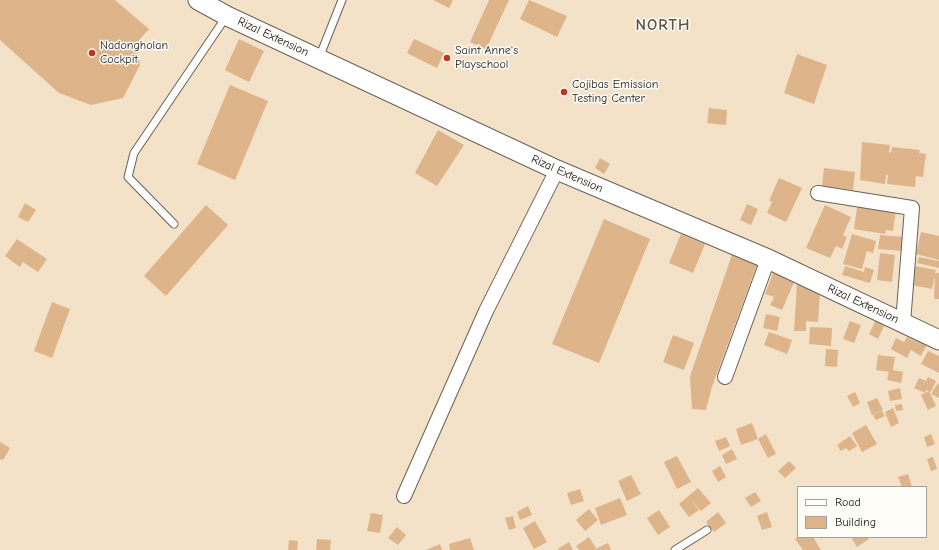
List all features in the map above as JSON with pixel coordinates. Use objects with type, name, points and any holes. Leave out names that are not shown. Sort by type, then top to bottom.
[{"type":"street","name":"Rizal Extension","points":[[198,0],[227,16],[557,170],[768,259],[939,340]]},
{"type":"street","points":[[404,496],[486,311],[557,170]]},
{"type":"street","points":[[818,193],[912,208],[903,323]]},
{"type":"street","points":[[725,377],[768,259]]},
{"type":"lane","points":[[319,59],[342,0]]},
{"type":"lane","points":[[174,224],[128,177],[134,153],[227,16]]},
{"type":"lane","points":[[675,550],[707,530]]},
{"type":"building","points":[[0,0],[115,0],[149,29],[136,44],[140,65],[123,98],[91,105],[59,93],[0,40]]},
{"type":"building","points":[[433,0],[453,0],[449,8]]},
{"type":"building","points":[[489,0],[509,0],[486,49],[470,42]]},
{"type":"building","points":[[529,0],[567,16],[557,37],[520,19]]},
{"type":"building","points":[[239,39],[264,51],[249,82],[225,70]]},
{"type":"building","points":[[414,39],[444,53],[437,68],[407,53]]},
{"type":"building","points":[[797,54],[827,65],[814,104],[784,93]]},
{"type":"building","points":[[230,85],[268,101],[235,180],[197,164]]},
{"type":"building","points":[[709,108],[727,110],[726,125],[707,123]]},
{"type":"building","points":[[438,130],[464,145],[437,186],[415,173]]},
{"type":"building","points":[[862,142],[890,145],[889,152],[891,153],[892,147],[920,150],[919,153],[926,154],[923,177],[916,176],[915,187],[887,184],[888,175],[886,175],[885,184],[860,180]]},
{"type":"building","points":[[600,158],[610,164],[604,174],[595,168]]},
{"type":"building","points":[[824,168],[855,172],[853,190],[822,186]]},
{"type":"building","points":[[779,178],[802,188],[786,222],[767,213],[772,202],[769,201]]},
{"type":"building","points":[[858,201],[896,210],[893,231],[886,230],[885,234],[854,229]]},
{"type":"building","points":[[25,203],[36,210],[28,222],[18,217]]},
{"type":"building","points":[[747,204],[758,209],[751,225],[740,220]]},
{"type":"building","points":[[206,205],[228,225],[166,296],[144,276]]},
{"type":"building","points":[[825,205],[851,217],[843,235],[847,237],[842,249],[836,246],[830,258],[806,248]]},
{"type":"building","points":[[604,219],[650,239],[599,363],[552,344]]},
{"type":"building","points":[[921,232],[939,236],[939,260],[916,254]]},
{"type":"building","points":[[681,234],[705,244],[693,273],[669,263]]},
{"type":"building","points":[[852,234],[876,241],[873,253],[867,251],[862,269],[843,264]]},
{"type":"building","points":[[880,235],[905,237],[903,251],[878,249]]},
{"type":"building","points":[[17,239],[47,259],[38,272],[23,262],[20,267],[5,256]]},
{"type":"building","points":[[733,252],[758,262],[712,387],[706,410],[692,409],[690,376]]},
{"type":"building","points":[[880,253],[895,255],[892,282],[877,280]]},
{"type":"building","points":[[919,257],[939,261],[939,268],[917,263]]},
{"type":"building","points":[[845,266],[864,272],[865,267],[874,270],[870,283],[842,275]]},
{"type":"building","points":[[915,266],[936,270],[935,273],[939,273],[939,299],[934,299],[935,276],[932,289],[912,285]]},
{"type":"building","points":[[774,271],[795,280],[782,310],[770,305],[774,297],[765,294]]},
{"type":"building","points":[[797,282],[809,282],[808,290],[820,291],[818,322],[806,321],[806,331],[794,331]]},
{"type":"building","points":[[52,302],[70,309],[52,358],[34,351]]},
{"type":"building","points":[[766,314],[780,317],[777,331],[763,328]]},
{"type":"building","points":[[876,320],[885,324],[878,339],[869,334]]},
{"type":"building","points":[[850,321],[861,325],[854,343],[843,339]]},
{"type":"building","points":[[810,327],[832,328],[831,346],[809,344]]},
{"type":"building","points":[[769,332],[792,340],[787,354],[764,345]]},
{"type":"building","points":[[673,335],[694,343],[684,370],[663,362]]},
{"type":"building","points":[[920,336],[929,341],[921,356],[911,350],[907,358],[891,349],[896,338],[904,342],[907,337],[918,342]]},
{"type":"building","points":[[826,349],[838,350],[837,367],[825,366]]},
{"type":"building","points":[[928,351],[939,356],[939,373],[921,364]]},
{"type":"building","points":[[878,355],[895,357],[893,370],[903,372],[901,383],[887,380],[889,372],[876,370]]},
{"type":"building","points":[[928,377],[936,381],[931,392],[926,390],[925,393],[914,388],[919,378],[926,381]]},
{"type":"building","points":[[938,383],[939,384],[939,398],[931,394]]},
{"type":"building","points":[[900,388],[902,399],[890,401],[888,391]]},
{"type":"building","points":[[929,391],[936,406],[928,410],[921,395]]},
{"type":"building","points":[[855,392],[860,403],[853,407],[847,396]]},
{"type":"building","points":[[877,398],[883,410],[872,415],[867,402]]},
{"type":"building","points":[[902,404],[903,410],[896,411],[895,405]]},
{"type":"building","points":[[893,408],[899,423],[891,427],[885,412]]},
{"type":"building","points":[[882,411],[885,416],[876,420],[873,415]]},
{"type":"building","points":[[752,423],[758,439],[741,445],[736,429]]},
{"type":"building","points":[[866,425],[877,444],[862,452],[852,433]]},
{"type":"building","points":[[766,434],[776,454],[768,458],[758,439]]},
{"type":"building","points":[[931,434],[935,444],[927,447],[924,437]]},
{"type":"building","points":[[850,436],[857,446],[849,451],[846,448],[841,451],[837,445]]},
{"type":"building","points":[[726,437],[730,446],[719,451],[715,441]]},
{"type":"building","points":[[0,442],[10,448],[3,460],[0,459]]},
{"type":"building","points":[[732,449],[737,459],[726,464],[722,455]]},
{"type":"building","points":[[677,456],[691,482],[677,489],[664,462]]},
{"type":"building","points":[[933,457],[937,469],[931,471],[927,459]]},
{"type":"building","points":[[789,461],[796,468],[785,478],[778,471]]},
{"type":"building","points":[[720,466],[726,477],[718,482],[712,471]]},
{"type":"building","points":[[908,474],[912,486],[902,486],[898,477]]},
{"type":"building","points":[[631,475],[641,494],[627,501],[618,481]]},
{"type":"building","points":[[698,488],[711,503],[701,511],[691,500],[699,510],[689,517],[679,504]]},
{"type":"building","points":[[580,489],[584,501],[571,505],[567,493]]},
{"type":"building","points":[[755,492],[761,501],[751,507],[745,498]]},
{"type":"building","points":[[620,498],[627,515],[601,525],[595,508]]},
{"type":"building","points":[[528,506],[532,515],[520,520],[517,512]]},
{"type":"building","points":[[589,509],[598,520],[585,531],[576,520]]},
{"type":"building","points":[[659,510],[670,527],[658,535],[647,518]]},
{"type":"building","points":[[718,512],[726,523],[714,532],[706,522]]},
{"type":"building","points":[[767,512],[772,527],[762,530],[757,516]]},
{"type":"building","points":[[371,513],[383,515],[380,533],[367,531]]},
{"type":"building","points":[[513,516],[516,528],[509,530],[505,518]]},
{"type":"building","points":[[535,521],[547,542],[534,549],[523,528]]},
{"type":"building","points":[[397,527],[406,535],[398,545],[388,538]]},
{"type":"building","points":[[589,537],[596,548],[593,550],[579,550],[576,546]]},
{"type":"building","points":[[470,538],[474,550],[450,550],[449,544]]},
{"type":"building","points":[[797,538],[814,538],[821,550],[803,550],[795,539]]},
{"type":"building","points":[[852,538],[869,539],[857,547]]},
{"type":"building","points":[[317,539],[331,540],[330,550],[316,550]]},
{"type":"building","points":[[289,540],[298,541],[297,550],[288,550]]},
{"type":"building","points":[[569,542],[573,550],[558,549]]},
{"type":"building","points":[[608,543],[611,550],[593,550]]},
{"type":"building","points":[[440,544],[442,550],[426,550]]},
{"type":"place","name":"Nadongholan Cockpit","points":[[92,53]]},
{"type":"place","name":"Saint Anne's Playschool","points":[[447,58]]},
{"type":"place","name":"Cojibas Emission Testing Center","points":[[564,92]]},
{"type":"district","name":"NORTH","points":[[663,25]]}]
